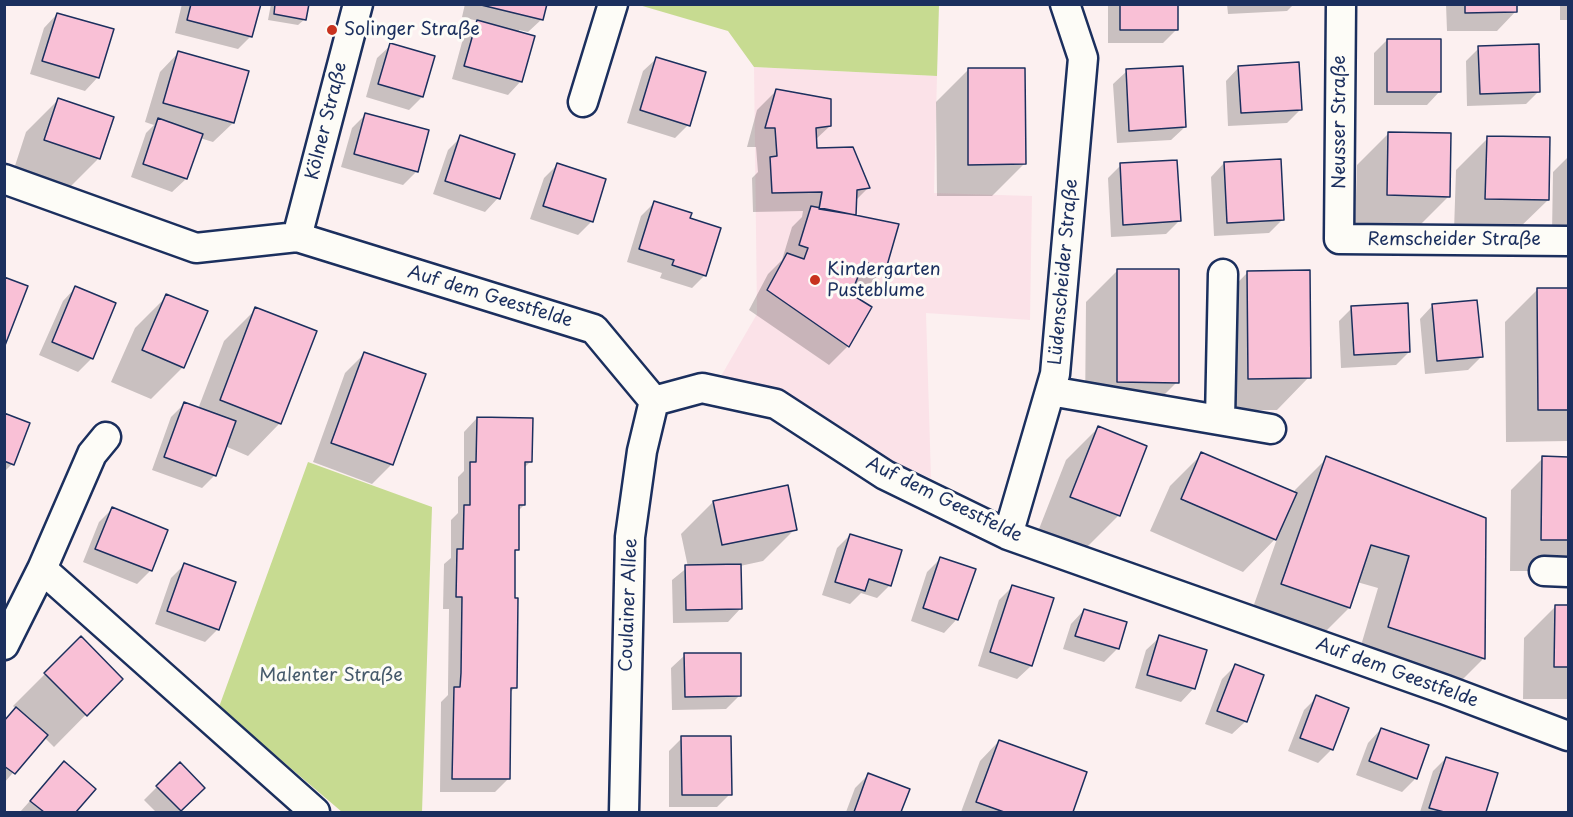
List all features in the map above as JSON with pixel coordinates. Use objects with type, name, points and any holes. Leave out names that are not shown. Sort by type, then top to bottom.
[{"type":"street","name":"Kölner Straße","points":[[297,237],[358,4]]},
{"type":"street","points":[[583,102],[613,4]]},
{"type":"street","name":"Lüdenscheider Straße","points":[[1008,535],[1055,374],[1083,58],[1065,4]]},
{"type":"street","name":"Neusser Straße","points":[[1339,239],[1341,4]]},
{"type":"street","name":"Auf dem Geestfelde","points":[[4,179],[196,248],[297,237],[594,329],[654,401],[702,388],[776,404],[885,475],[1008,535],[1435,686],[1569,736]]},
{"type":"street","name":"Remscheider Straße","points":[[1339,239],[1569,241]]},
{"type":"street","points":[[1220,420],[1223,274]]},
{"type":"street","points":[[1050,392],[1271,429]]},
{"type":"street","name":"Coulainer Allee","points":[[624,813],[630,537],[642,451],[654,401]]},
{"type":"street","points":[[4,645],[42,569],[92,454],[106,437]]},
{"type":"street","points":[[42,569],[315,813]]},
{"type":"shaded area","points":[[754,67],[937,76],[934,193],[1032,196],[1030,320],[926,313],[931,478],[889,461],[783,391],[717,383],[757,314]]},
{"type":"green space","points":[[639,5],[939,5],[937,76],[754,67],[728,31]]},
{"type":"green space","name":"Malenter Straße","points":[[308,462],[432,507],[422,812],[342,812],[219,707]]},
{"type":"building","points":[[191,4],[261,4],[252,37],[187,20]]},
{"type":"building","points":[[275,4],[309,4],[306,20],[274,14]]},
{"type":"building","points":[[477,4],[547,4],[543,20]]},
{"type":"building","points":[[1120,4],[1178,4],[1178,30],[1120,30]]},
{"type":"building","points":[[1465,4],[1517,4],[1517,12],[1465,13]]},
{"type":"building","points":[[57,13],[114,29],[99,78],[42,61]]},
{"type":"building","points":[[477,20],[535,36],[522,82],[464,66]]},
{"type":"building","points":[[1387,39],[1441,39],[1441,92],[1387,92]]},
{"type":"building","points":[[390,43],[435,56],[423,97],[378,84]]},
{"type":"building","points":[[1539,44],[1540,92],[1480,94],[1478,46]]},
{"type":"building","points":[[178,51],[249,71],[234,123],[163,103]]},
{"type":"building","points":[[656,57],[706,72],[690,126],[640,110]]},
{"type":"building","points":[[1299,62],[1302,110],[1241,113],[1238,66]]},
{"type":"building","points":[[1183,66],[1186,127],[1129,131],[1126,69]]},
{"type":"building","points":[[968,68],[1025,68],[1026,164],[968,165]]},
{"type":"building","points":[[776,89],[831,99],[831,126],[816,128],[817,148],[853,147],[870,188],[857,190],[856,215],[819,209],[822,192],[772,193],[770,157],[777,156],[775,128],[765,128]]},
{"type":"building","points":[[58,98],[114,117],[100,159],[44,140]]},
{"type":"building","points":[[365,113],[429,130],[418,172],[354,154]]},
{"type":"building","points":[[158,118],[203,134],[187,179],[143,164]]},
{"type":"building","points":[[1388,132],[1451,133],[1450,197],[1387,195]]},
{"type":"building","points":[[460,135],[515,154],[500,199],[445,181]]},
{"type":"building","points":[[1487,136],[1550,137],[1549,200],[1485,199]]},
{"type":"building","points":[[1281,159],[1284,220],[1227,223],[1224,162]]},
{"type":"building","points":[[1177,160],[1181,221],[1123,225],[1120,163]]},
{"type":"building","points":[[557,163],[606,179],[593,222],[543,206]]},
{"type":"building","points":[[654,201],[692,213],[690,218],[721,228],[706,276],[672,265],[674,260],[639,249]]},
{"type":"building","name":"Kindergarten Pusteblume","points":[[811,206],[899,224],[886,269],[864,262],[851,294],[872,307],[849,347],[767,290],[787,253],[804,259],[808,248],[799,245]]},
{"type":"building","points":[[1117,269],[1179,269],[1179,383],[1117,382]]},
{"type":"building","points":[[1310,270],[1311,378],[1248,379],[1247,271]]},
{"type":"building","points":[[4,277],[28,286],[4,348]]},
{"type":"building","points":[[75,286],[116,303],[93,359],[52,342]]},
{"type":"building","points":[[1537,288],[1568,288],[1568,410],[1538,410]]},
{"type":"building","points":[[166,294],[208,311],[184,368],[142,350]]},
{"type":"building","points":[[1477,300],[1483,357],[1437,361],[1432,304]]},
{"type":"building","points":[[1408,303],[1410,352],[1354,355],[1351,306]]},
{"type":"building","points":[[255,307],[317,331],[281,424],[220,400]]},
{"type":"building","points":[[364,352],[426,374],[393,465],[331,443]]},
{"type":"building","points":[[184,402],[236,421],[216,476],[164,457]]},
{"type":"building","points":[[4,413],[30,423],[14,465],[4,461]]},
{"type":"building","points":[[477,417],[533,418],[532,462],[525,462],[525,505],[519,505],[519,550],[515,550],[515,598],[518,598],[517,688],[511,688],[510,779],[452,779],[454,687],[460,687],[461,673],[462,597],[456,597],[457,549],[463,549],[464,505],[470,505],[470,462],[476,462]]},
{"type":"building","points":[[1098,426],[1147,446],[1120,516],[1070,497]]},
{"type":"building","points":[[1201,452],[1297,493],[1276,540],[1181,499]]},
{"type":"building","points":[[1326,456],[1486,518],[1485,659],[1388,627],[1409,556],[1371,545],[1350,608],[1281,584]]},
{"type":"building","points":[[1542,456],[1568,457],[1568,540],[1541,540]]},
{"type":"building","points":[[788,485],[797,530],[722,545],[713,501]]},
{"type":"building","points":[[112,507],[168,530],[152,571],[95,549]]},
{"type":"building","points":[[850,534],[902,550],[891,586],[869,579],[865,591],[835,582]]},
{"type":"building","points":[[940,557],[976,569],[958,620],[923,608]]},
{"type":"building","points":[[184,563],[236,582],[219,630],[167,611]]},
{"type":"building","points":[[741,564],[742,609],[686,610],[685,565]]},
{"type":"building","points":[[1012,585],[1054,598],[1032,666],[990,652]]},
{"type":"building","points":[[1555,605],[1568,605],[1568,667],[1554,667]]},
{"type":"building","points":[[1084,609],[1127,622],[1119,649],[1075,636]]},
{"type":"building","points":[[1159,635],[1207,650],[1195,689],[1147,675]]},
{"type":"building","points":[[81,636],[123,679],[87,716],[44,673]]},
{"type":"building","points":[[684,653],[741,653],[741,696],[685,697]]},
{"type":"building","points":[[1235,664],[1264,675],[1247,722],[1217,711]]},
{"type":"building","points":[[1316,695],[1349,708],[1333,750],[1300,738]]},
{"type":"building","points":[[16,707],[48,735],[15,774],[4,766],[4,721]]},
{"type":"building","points":[[1381,728],[1429,745],[1417,779],[1369,761]]},
{"type":"building","points":[[681,736],[731,736],[732,795],[682,795]]},
{"type":"building","points":[[999,740],[1087,772],[1073,812],[1004,812],[976,802]]},
{"type":"building","points":[[1446,757],[1498,773],[1486,812],[1444,812],[1429,808]]},
{"type":"building","points":[[64,761],[96,789],[76,812],[44,812],[30,801]]},
{"type":"building","points":[[180,762],[205,788],[181,811],[156,786]]},
{"type":"building","points":[[868,773],[910,789],[901,812],[854,812]]},
{"type":"place","name":"Solinger Straße","points":[[332,30]]},
{"type":"place","name":"Kindergarten Pusteblume","points":[[815,280]]}]
